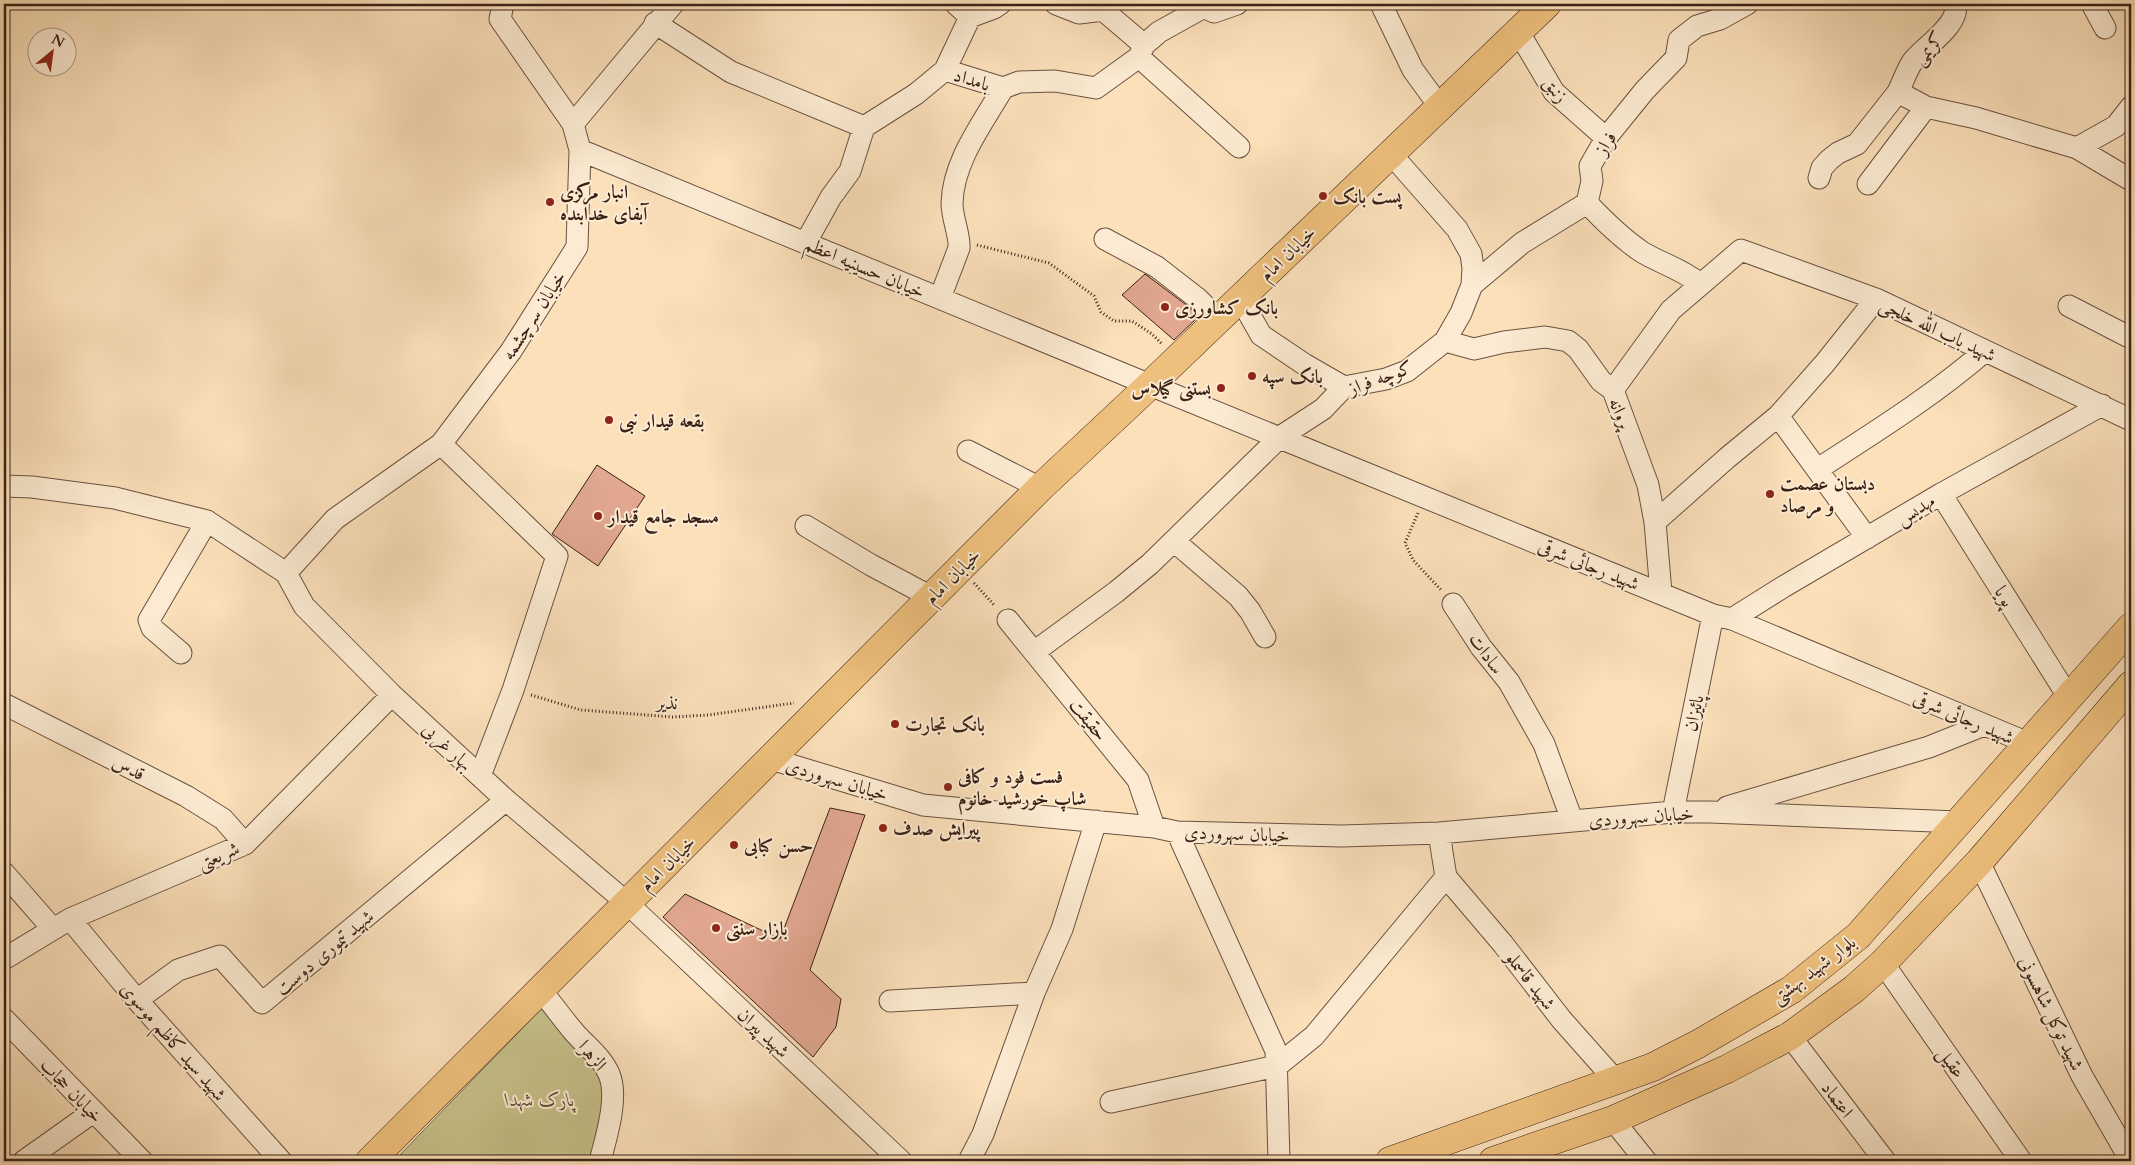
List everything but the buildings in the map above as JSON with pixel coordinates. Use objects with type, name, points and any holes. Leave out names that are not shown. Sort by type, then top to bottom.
[{"type":"main road","name":"خیابان امام","points":[[370,1161],[1040,488],[1547,4]]},
{"type":"main road","name":"بلوار شهید بهشتی","points":[[1390,1161],[1652,1067],[1698,1044],[1791,990],[1858,936],[2131,627]]},
{"type":"main road","name":"بلوار شهید بهشتی","points":[[1493,1161],[1613,1120],[1727,1069],[1790,1036],[1854,989],[1883,963],[1979,862],[2131,685]]},
{"type":"main road","points":[[2031,741],[2050,732],[2060,733],[2066,741],[2063,765]]},
{"type":"street","points":[[503,4],[500,19],[574,124],[673,4]]},
{"type":"street","points":[[945,70],[963,10],[994,8],[1000,4]]},
{"type":"street","points":[[1056,4],[1079,12],[1104,7],[1142,51],[1239,147]]},
{"type":"street","name":"بامداد","points":[[864,127],[916,94],[945,70],[1003,88],[1019,82],[1055,81],[1096,88],[1142,51],[1159,32],[1204,7],[1214,12],[1237,4]]},
{"type":"street","points":[[1381,4],[1413,70],[1440,107]]},
{"type":"street","name":"فراز","points":[[1587,203],[1592,181],[1590,166],[1606,138],[1645,90],[1676,58],[1679,40],[1697,26],[1720,19],[1747,4]]},
{"type":"street","name":"کریمی","points":[[1819,178],[1822,168],[1829,160],[1838,153],[1857,144],[1898,92],[1912,63],[1952,21],[1957,10],[1955,4]]},
{"type":"street","points":[[2092,4],[2105,28]]},
{"type":"street","points":[[655,24],[731,72],[864,127],[850,171],[831,197],[806,242]]},
{"type":"street","name":"زنبق","points":[[1518,31],[1554,92],[1606,138]]},
{"type":"street","points":[[940,298],[959,248],[960,241],[954,222],[952,202],[960,165],[1003,88]]},
{"type":"street","points":[[1898,92],[1926,107],[1976,118],[2077,148],[2131,180]]},
{"type":"street","points":[[1868,184],[1926,107]]},
{"type":"street","points":[[2077,148],[2123,130],[2131,107]]},
{"type":"street","name":"خیابان سرچشمه","points":[[286,573],[335,519],[441,444],[512,351],[577,247],[580,150],[574,124]]},
{"type":"street","name":"خیابان حسینیه اعظم","points":[[580,150],[1150,385]]},
{"type":"street","name":"کوچه فراز","points":[[1034,652],[1116,592],[1174,540],[1280,437],[1323,409],[1344,388],[1386,379],[1407,371],[1445,341],[1461,313],[1472,285],[1473,268],[1471,254],[1457,229],[1391,154]]},
{"type":"street","points":[[1472,285],[1522,243],[1587,203],[1614,232],[1644,253],[1689,275],[1700,284],[1671,310],[1613,390]]},
{"type":"street","points":[[1105,239],[1157,267],[1197,298],[1218,319]]},
{"type":"street","name":"شهید باب الله خلجی","points":[[1700,284],[1741,250],[1876,300],[2131,420]]},
{"type":"street","points":[[1240,298],[1261,335],[1344,388]]},
{"type":"street","points":[[1655,522],[1778,416],[1825,363],[1876,300]]},
{"type":"street","points":[[2069,306],[2131,338]]},
{"type":"street","name":"پروانه","points":[[1445,341],[1474,349],[1545,338],[1568,341],[1578,349],[1601,382],[1613,390],[1648,485],[1655,522],[1661,594]]},
{"type":"street","points":[[1818,469],[1952,380],[1985,351]]},
{"type":"street","name":"شهید رجائی شرقی","points":[[1150,385],[1984,725],[2031,741]]},
{"type":"street","name":"مهدیس","points":[[1722,617],[1756,606],[1782,587],[1941,494],[2102,406]]},
{"type":"street","points":[[1778,416],[1867,538]]},
{"type":"street","points":[[441,444],[557,556],[513,690],[480,776]]},
{"type":"street","points":[[968,451],[1040,488]]},
{"type":"street","points":[[4,486],[32,486],[114,498],[207,521],[286,573]]},
{"type":"street","name":"پویا","points":[[1941,494],[2069,698]]},
{"type":"street","points":[[181,652],[152,628],[149,620],[207,521]]},
{"type":"street","points":[[806,526],[871,565],[931,597]]},
{"type":"street","points":[[1174,540],[1238,596],[1250,611],[1265,637]]},
{"type":"street","name":"بهار غربی","points":[[286,573],[304,606],[392,695],[506,800],[628,903]]},
{"type":"street","name":"سادات","points":[[1453,604],[1481,647],[1509,682],[1544,744],[1572,820]]},
{"type":"street","name":"پائیزان","points":[[1673,812],[1722,617]]},
{"type":"street","name":"حقیقت","points":[[1008,620],[1138,780],[1154,827]]},
{"type":"street","name":"شریعتی","points":[[4,959],[62,924],[245,844],[392,695]]},
{"type":"street","name":"قدس","points":[[4,704],[186,796],[223,819],[245,844]]},
{"type":"street","name":"خیابان سهروردی","points":[[1710,812],[1929,747],[1984,725]]},
{"type":"street","name":"خیابان سهروردی","points":[[771,759],[923,805],[1154,827],[1178,832],[1342,836],[1439,833],[1673,812],[1958,822]]},
{"type":"street","name":"شهید تیموری دوست","points":[[137,1000],[178,970],[220,956],[262,1003],[506,800]]},
{"type":"street","points":[[969,1161],[983,1134],[1034,993],[1062,928],[1096,821]]},
{"type":"street","points":[[1178,832],[1276,1051],[1279,1161]]},
{"type":"street","points":[[1111,1102],[1277,1066],[1314,1036],[1446,877],[1439,833]]},
{"type":"street","name":"شهید توکل شاهسونی","points":[[1979,862],[2082,1076],[2130,1161]]},
{"type":"street","name":"شهید سید کاظم موسوی","points":[[4,873],[62,924],[137,1000],[281,1161]]},
{"type":"street","name":"شهید قاسملو","points":[[1446,877],[1503,944],[1561,1019],[1616,1081]]},
{"type":"street","name":"شهید پیران","points":[[628,903],[901,1161]]},
{"type":"street","name":"عقیل","points":[[1883,963],[2022,1161]]},
{"type":"street","name":"الزهرا","points":[[541,990],[575,1033],[597,1055],[609,1074],[612,1087],[611,1114],[600,1161]]},
{"type":"street","points":[[890,1001],[1034,993]]},
{"type":"street","name":"خیابان حجاب","points":[[4,1019],[142,1161]]},
{"type":"street","name":"اعتماد","points":[[1790,1036],[1886,1161]]},
{"type":"street","points":[[24,1161],[93,1112]]},
{"type":"street","points":[[1613,1120],[1646,1161]]},
{"type":"path","points":[[960,241],[1049,263],[1094,296],[1101,312],[1114,321],[1132,322],[1152,334],[1178,358]]},
{"type":"path","points":[[1426,497],[1405,543],[1413,560],[1453,604]]},
{"type":"path","points":[[961,568],[1008,620]]},
{"type":"path","name":"نذیر","points":[[513,690],[581,710],[673,717],[708,715],[802,702],[822,708]]},
{"type":"green space","name":"پارک شهدا","points":[[544,1006],[597,1066],[603,1086],[602,1111],[591,1161],[394,1161]]},
{"type":"place","name":"پست بانک","points":[[1323,196]]},
{"type":"place","name":"انبار مرکزی آبفای خدابنده","points":[[550,202]]},
{"type":"place","name":"بانک کشاورزی","points":[[1165,307]]},
{"type":"place","name":"بانک سپه","points":[[1252,376]]},
{"type":"place","name":"بستنی گیلاس","points":[[1221,388]]},
{"type":"place","name":"بقعه قیدار نبی","points":[[609,420]]},
{"type":"place","name":"دبستان عصمت و مرصاد","points":[[1770,494]]},
{"type":"place","name":"مسجد جامع قیدار","points":[[598,516]]},
{"type":"place","name":"بانک تجارت","points":[[895,724]]},
{"type":"place","name":"فست فود و کافی شاپ خورشید خانوم","points":[[948,787]]},
{"type":"place","name":"پیرایش صدف","points":[[883,828]]},
{"type":"place","name":"حسن کبابی","points":[[734,845]]},
{"type":"place","name":"بازار سنتی","points":[[716,928]]}]
